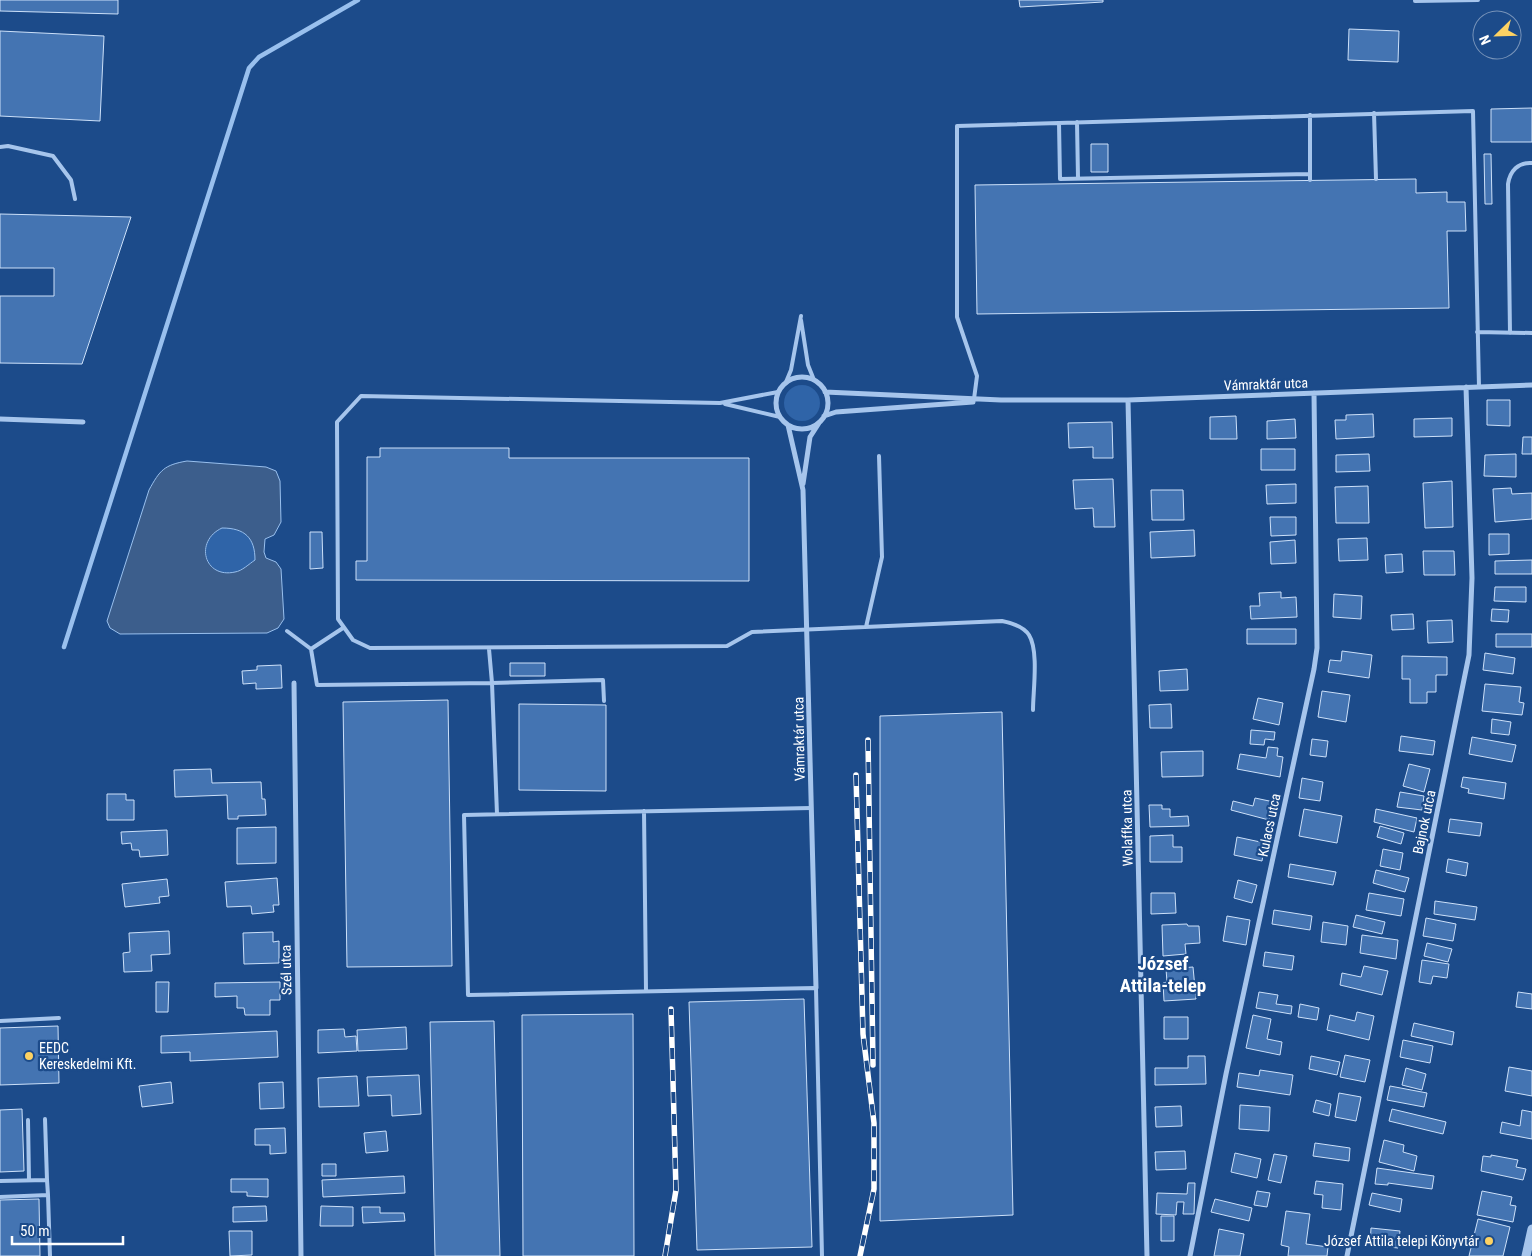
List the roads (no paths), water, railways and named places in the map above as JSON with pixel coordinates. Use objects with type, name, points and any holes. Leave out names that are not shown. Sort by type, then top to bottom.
[{"type":"street","points":[[798,377],[814,380],[826,392],[827,408],[824,416],[819,423],[809,428],[798,429],[788,425],[780,417],[777,409],[778,392],[786,382],[798,377]]},
{"type":"street","name":"Vámraktár utca","points":[[826,392],[1001,400],[1128,400],[1532,385]]},
{"type":"street","name":"Bajnok utca","points":[[1346,1256],[1470,655],[1472,578],[1466,387]]},
{"type":"street","name":"Kulacs utca","points":[[1190,1256],[1228,1065],[1314,669],[1317,648],[1314,393]]},
{"type":"street","name":"Vámraktár utca","points":[[824,416],[836,412],[1001,400]]},
{"type":"street","name":"Wolaffka utca","points":[[1128,400],[1147,1256]]},
{"type":"street","points":[[0,419],[83,422]]},
{"type":"street","name":"Vámraktár utca","points":[[802,490],[810,437],[819,423]]},
{"type":"street","name":"Vámraktár utca","points":[[788,425],[802,490],[816,988]]},
{"type":"street","name":"Szél utca","points":[[294,683],[301,1256]]},
{"type":"street","points":[[1526,1256],[1532,1229]]},
{"type":"lane","points":[[1415,2],[1478,0]]},
{"type":"lane","points":[[974,399],[977,376],[957,318],[957,126],[1473,110],[1479,386]]},
{"type":"lane","points":[[1374,114],[1376,180]]},
{"type":"lane","points":[[1310,115],[1310,180]]},
{"type":"lane","points":[[1077,122],[1078,178]]},
{"type":"lane","points":[[1059,123],[1060,179],[1310,174]]},
{"type":"lane","points":[[0,147],[8,146],[53,156],[71,180],[75,198]]},
{"type":"lane","points":[[1510,333],[1508,184],[1516,167],[1532,163]]},
{"type":"lane","points":[[786,382],[793,360],[801,316],[808,365],[814,380]]},
{"type":"lane","points":[[1478,332],[1532,333]]},
{"type":"lane","points":[[778,392],[720,403],[361,396],[337,422],[338,619],[353,640],[370,648],[489,649],[727,646],[752,632],[1002,621],[1017,625],[1029,635],[1034,652],[1033,710]]},
{"type":"lane","points":[[720,403],[780,417]]},
{"type":"lane","points":[[866,627],[882,557],[879,456]]},
{"type":"lane","points":[[311,649],[343,628]]},
{"type":"lane","points":[[287,631],[311,649],[317,685],[603,680],[604,701]]},
{"type":"lane","points":[[489,649],[497,814]]},
{"type":"lane","points":[[811,808],[464,815],[468,995],[816,988],[822,1256]]},
{"type":"lane","points":[[644,811],[646,992]]},
{"type":"lane","points":[[0,1021],[59,1018]]},
{"type":"lane","points":[[45,1118],[50,1256]]},
{"type":"lane","points":[[28,1120],[29,1180]]},
{"type":"lane","points":[[0,1181],[47,1180]]},
{"type":"lane","points":[[0,1197],[48,1196]]},
{"type":"waterway","points":[[64,647],[249,68],[259,57],[358,0]]},
{"type":"railway","points":[[868,740],[873,1065]]},
{"type":"railway","points":[[856,775],[863,1034],[874,1123],[874,1189],[860,1256]]},
{"type":"railway","points":[[665,1256],[676,1190],[671,1009]]},
{"type":"place","name":"EEDC Kereskedelmi Kft.","points":[[29,1056]]},
{"type":"place","name":"József Attila telepi Könyvtár","points":[[1489,1241]]},
{"type":"district","name":"József Attila-telep","points":[[1163,974]]}]
